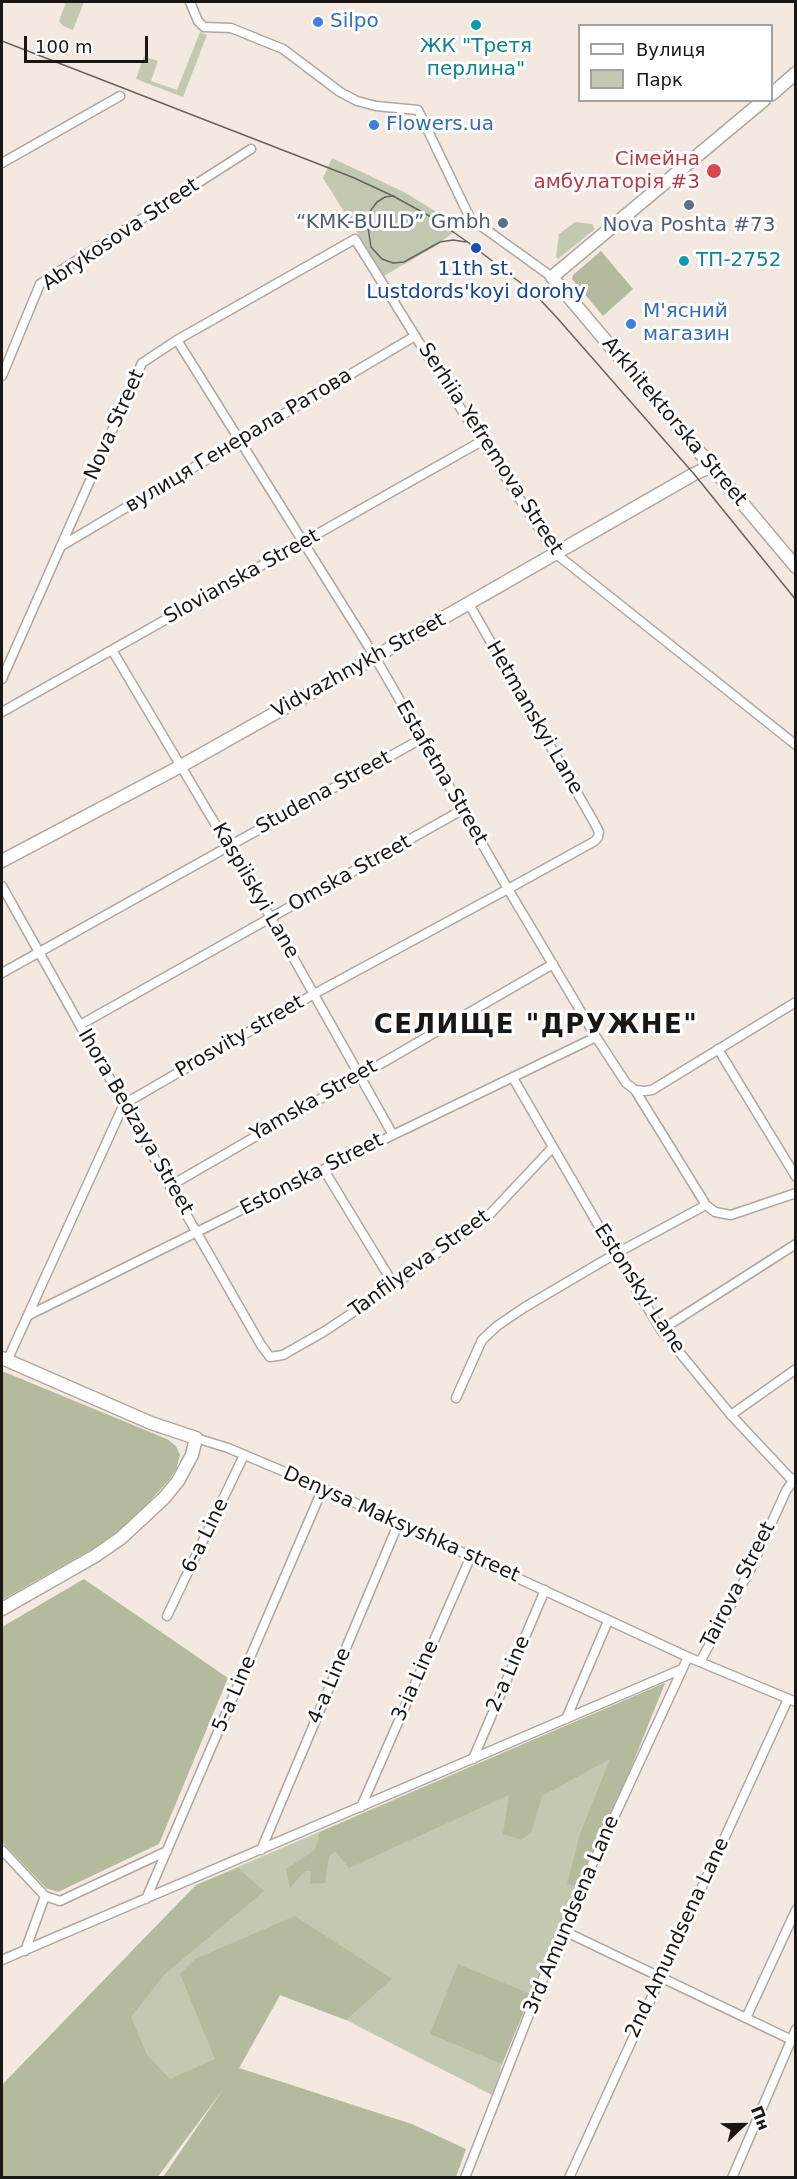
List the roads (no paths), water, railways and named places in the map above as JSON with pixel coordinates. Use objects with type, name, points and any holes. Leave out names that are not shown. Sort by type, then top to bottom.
[{"type":"street","points":[[190,2],[202,25],[231,28],[283,49],[340,92],[357,101],[376,106],[418,110],[470,218],[552,277],[762,102]]},
{"type":"street","points":[[773,92],[795,73]]},
{"type":"street","points":[[2,163],[120,96]]},
{"type":"street","name":"Abrykosova Street","points":[[2,376],[40,284],[252,149]]},
{"type":"street","name":"Serhiia Yefremova Street","points":[[355,239],[555,553],[795,745]]},
{"type":"street","name":"Nova Street","points":[[2,679],[142,363],[177,340],[355,239]]},
{"type":"street","name":"Arkhitektorska Street","points":[[552,277],[795,567]]},
{"type":"street","name":"вулиця Генерала Ратова","points":[[62,545],[416,336]]},
{"type":"street","name":"Estafetna Street","points":[[177,340],[375,657],[596,1037],[626,1083],[635,1090],[706,1205]]},
{"type":"street","name":"Slovianska Street","points":[[2,712],[482,441]]},
{"type":"street","name":"Vidvazhnykh Street","points":[[2,861],[181,765],[469,604],[694,474],[712,466]]},
{"type":"street","name":"Hetmanskyi Lane","points":[[469,604],[599,832]]},
{"type":"street","name":"Kaspiiskyi Lane","points":[[112,650],[271,918],[393,1135]]},
{"type":"street","name":"Studena Street","points":[[2,972],[422,739]]},
{"type":"street","name":"Omska Street","points":[[80,1025],[462,810]]},
{"type":"street","name":"Prosvity street","points":[[124,1104],[314,994],[595,841],[599,832]]},
{"type":"street","name":"Ihora Bedzaya Street","points":[[2,886],[170,1186],[270,1357]]},
{"type":"street","name":"Yamska Street","points":[[170,1186],[553,964]]},
{"type":"street","points":[[635,1090],[651,1090],[795,1002]]},
{"type":"street","name":"Estonska Street","points":[[29,1315],[596,1037]]},
{"type":"street","points":[[718,1049],[795,1177]]},
{"type":"street","name":"Estonskyi Lane","points":[[513,1078],[662,1330],[731,1414],[794,1479]]},
{"type":"street","points":[[4,1360],[29,1315],[124,1104]]},
{"type":"street","name":"Tanfilyeva Street","points":[[270,1357],[283,1355],[325,1331],[394,1285],[491,1213],[553,1148]]},
{"type":"street","points":[[324,1170],[394,1285]]},
{"type":"street","points":[[456,1398],[476,1351],[488,1333],[525,1307],[615,1254],[706,1205],[715,1212],[732,1215],[795,1193]]},
{"type":"street","points":[[662,1330],[795,1244]]},
{"type":"street","name":"Denysa Maksyshka street","points":[[4,1360],[151,1424],[244,1455],[323,1488],[688,1657],[792,1700]]},
{"type":"street","points":[[731,1414],[795,1369]]},
{"type":"street","points":[[2,1609],[95,1556],[121,1538],[164,1498],[178,1480],[192,1455],[196,1438]]},
{"type":"street","name":"6-a Line","points":[[167,1616],[244,1455]]},
{"type":"street","name":"Tairova Street","points":[[700,1662],[751,1568],[794,1479]]},
{"type":"street","name":"5-a Line","points":[[146,1899],[323,1488]]},
{"type":"street","name":"4-a Line","points":[[261,1850],[399,1522]]},
{"type":"street","name":"3-ia Line","points":[[361,1807],[471,1556]]},
{"type":"street","name":"2-a Line","points":[[473,1759],[545,1590]]},
{"type":"street","points":[[566,1719],[608,1620]]},
{"type":"street","name":"3rd Amundsena Lane","points":[[465,2178],[562,1930],[688,1657]]},
{"type":"street","points":[[2,1960],[682,1669]]},
{"type":"street","name":"2nd Amundsena Lane","points":[[569,2178],[659,1976],[792,1700]]},
{"type":"street","points":[[2,1850],[45,1896],[60,1900],[167,1851]]},
{"type":"street","points":[[25,1951],[45,1896]]},
{"type":"street","points":[[746,2018],[795,1910]]},
{"type":"street","points":[[562,1930],[793,2041]]},
{"type":"street","points":[[732,2178],[793,2041],[795,2029]]},
{"type":"tram line","points":[[2,41],[352,177],[433,218],[469,243],[535,294],[559,320],[694,474],[796,600]]},
{"type":"tram line","points":[[394,196],[385,197],[377,202],[367,221],[371,247],[382,259],[393,263],[404,262],[440,242],[453,240],[466,242]]},
{"type":"place","name":"Silpo","points":[[318,22]]},
{"type":"place","name":"ЖК \"Третя перлина\"","points":[[476,25]]},
{"type":"place","name":"Flowers.ua","points":[[374,125]]},
{"type":"place","name":"Сімейна амбулаторія #3","points":[[714,171]]},
{"type":"place","name":"Nova Poshta #73","points":[[689,205]]},
{"type":"place","name":"“KMK-BUILD” Gmbh","points":[[503,223]]},
{"type":"place","name":"11th st. Lustdords'koyi dorohy","points":[[476,248]]},
{"type":"place","name":"ТП-2752","points":[[684,261]]},
{"type":"place","name":"М'ясний магазин","points":[[631,324]]},
{"type":"district","name":"СЕЛИЩЕ \"ДРУЖНЕ\"","points":[[536,1026]]}]
